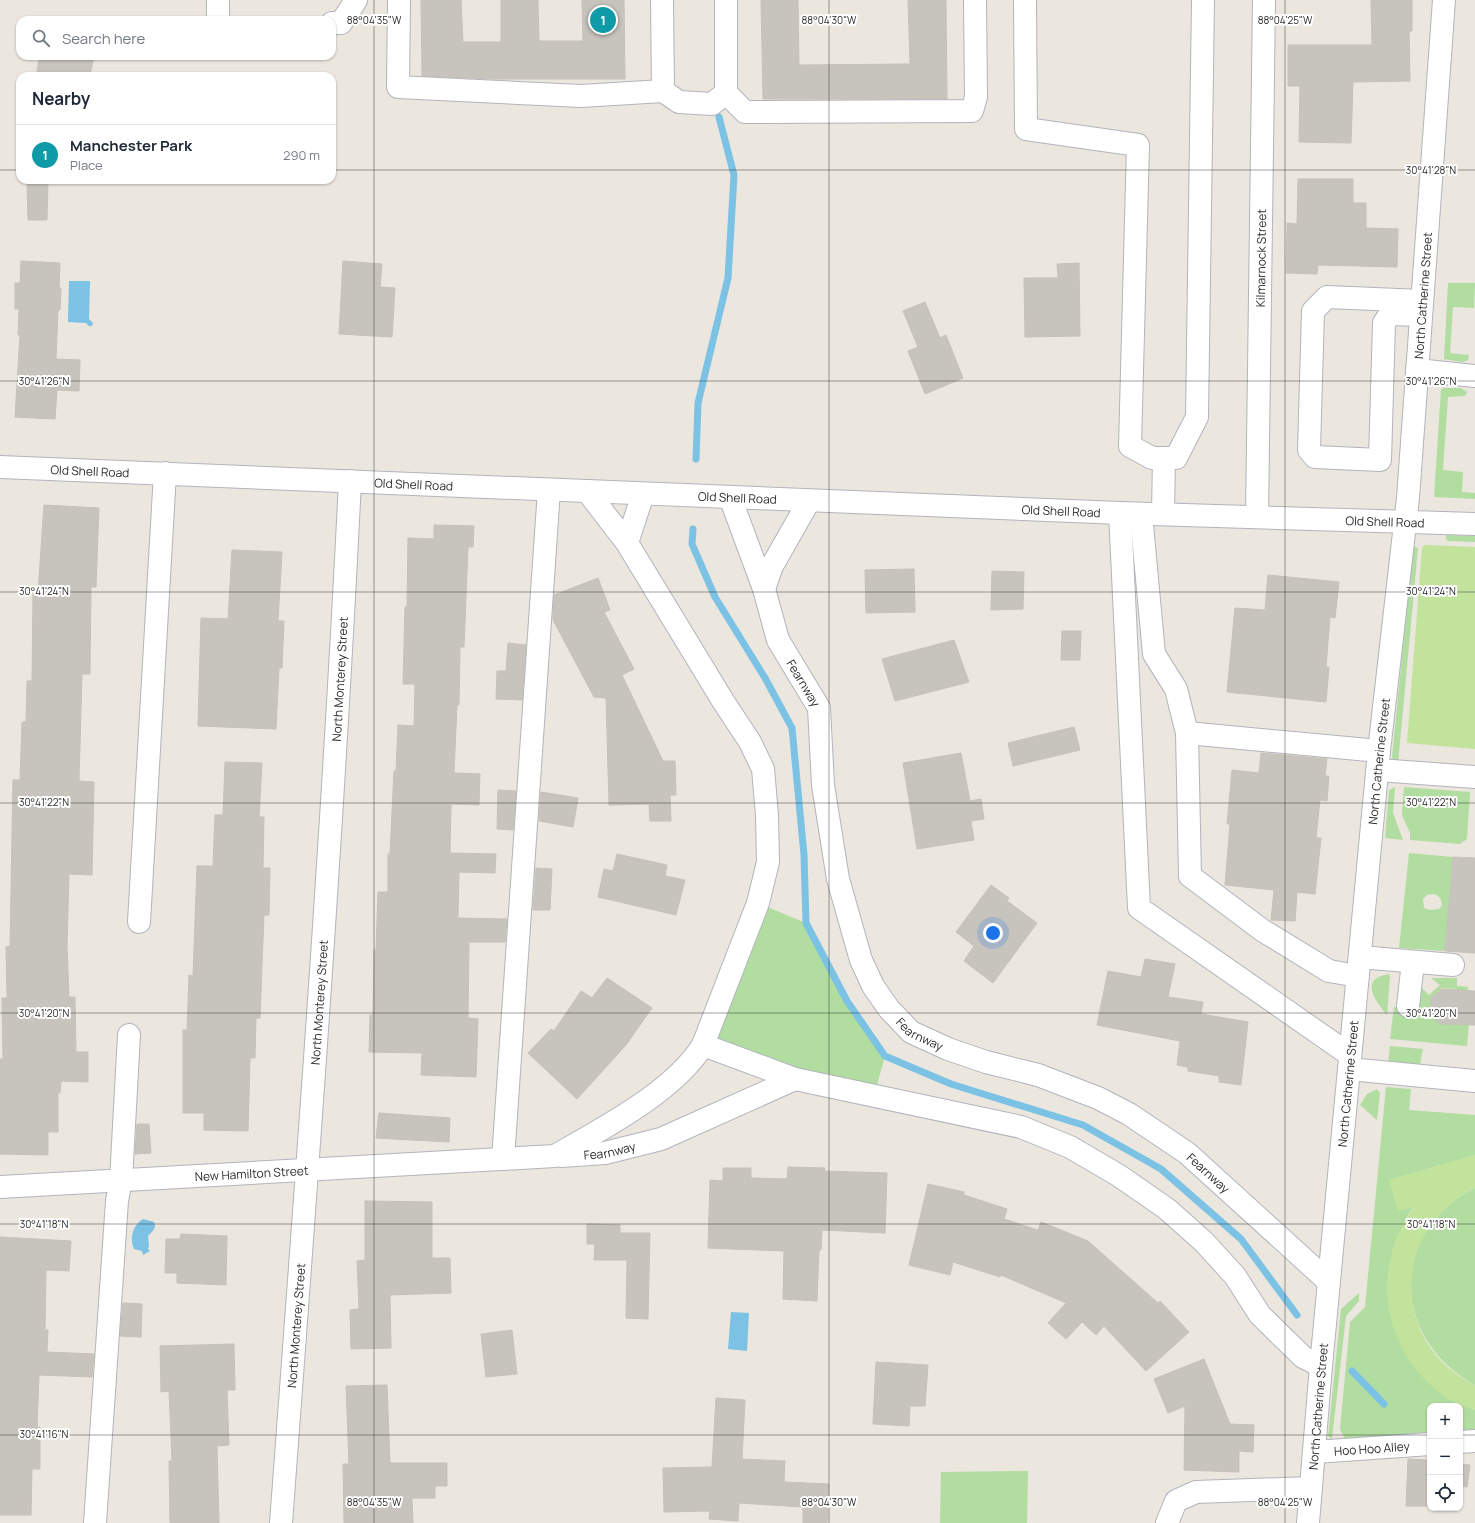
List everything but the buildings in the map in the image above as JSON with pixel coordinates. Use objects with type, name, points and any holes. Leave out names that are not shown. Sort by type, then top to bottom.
[{"type":"street","points":[[218,0],[218,16]]},
{"type":"street","points":[[336,23],[341,24],[356,0]]},
{"type":"street","points":[[399,0],[398,87],[581,96],[663,91],[679,102],[712,104],[726,92]]},
{"type":"street","points":[[662,0],[663,91]]},
{"type":"street","points":[[726,0],[726,92],[745,112],[972,111],[976,97],[975,0]]},
{"type":"street","points":[[1025,0],[1026,129],[1138,145],[1130,446],[1152,458],[1176,458],[1197,416],[1203,0]]},
{"type":"street","name":"Kilmarnock Street","points":[[1257,517],[1264,0]]},
{"type":"street","name":"North Catherine Street","points":[[1308,1523],[1349,1062],[1409,476],[1444,0]]},
{"type":"street","points":[[1409,476],[1394,461],[1315,458],[1308,450],[1313,311],[1327,297],[1422,308]]},
{"type":"street","points":[[1380,460],[1384,323],[1390,314],[1422,308]]},
{"type":"street","points":[[1417,370],[1475,376]]},
{"type":"street","points":[[1163,514],[1164,458]]},
{"type":"street","name":"Old Shell Road","points":[[0,467],[809,501],[1475,524]]},
{"type":"street","points":[[139,922],[165,473]]},
{"type":"street","name":"North Monterey Street","points":[[281,1523],[307,1170],[345,591],[350,481]]},
{"type":"street","points":[[503,1159],[550,490]]},
{"type":"street","name":"Fearnway","points":[[555,1156],[608,1126],[670,1083],[694,1060],[703,1045],[758,903],[768,862],[767,815],[763,769],[750,742],[723,701],[627,543],[587,491]]},
{"type":"street","points":[[627,543],[643,494]]},
{"type":"street","name":"Fearnway","points":[[730,497],[764,589],[778,640],[819,708],[823,785],[838,879],[861,960],[873,986],[889,1010],[911,1032],[948,1049],[986,1062],[1038,1075],[1098,1098],[1129,1114],[1187,1153],[1329,1282]]},
{"type":"street","points":[[764,589],[772,566],[809,501]]},
{"type":"street","points":[[1131,513],[1154,654],[1176,688],[1187,733],[1190,876],[1262,930],[1330,971],[1413,962],[1453,965]]},
{"type":"street","points":[[1131,513],[1139,908],[1349,1062],[1475,1081]]},
{"type":"street","points":[[1187,733],[1379,761],[1475,777]]},
{"type":"street","points":[[1408,1006],[1413,962]]},
{"type":"street","points":[[95,1523],[117,1201],[121,1180],[129,1034]]},
{"type":"street","points":[[703,1045],[795,1079],[1021,1128],[1070,1147],[1118,1175],[1167,1209],[1204,1242],[1235,1276],[1260,1314],[1303,1357],[1321,1366]]},
{"type":"street","name":"Fearnway","points":[[503,1159],[605,1153],[661,1139],[795,1079]]},
{"type":"street","name":"New Hamilton Street","points":[[0,1187],[503,1159]]},
{"type":"street","points":[[1463,1442],[1475,1441]]},
{"type":"street","name":"Hoo Hoo Alley","points":[[1315,1452],[1427,1444]]},
{"type":"street","points":[[1167,1523],[1176,1501],[1196,1492],[1311,1488]]},
{"type":"green space","points":[[1448,283],[1475,283],[1474,308],[1453,307],[1450,353],[1469,355],[1468,360],[1462,362],[1444,359]]},
{"type":"green space","points":[[1461,388],[1467,392],[1465,396],[1448,397],[1443,470],[1463,472],[1462,492],[1475,493],[1475,499],[1434,497],[1441,389]]},
{"type":"green space","points":[[1446,535],[1475,536],[1475,542],[1448,541],[1446,539]]},
{"type":"green space","points":[[1425,545],[1475,547],[1475,749],[1407,743],[1422,548]]},
{"type":"green space","points":[[1413,546],[1418,548],[1398,764],[1392,757]]},
{"type":"green space","points":[[1395,787],[1393,813],[1403,840],[1385,838],[1389,790]]},
{"type":"green space","points":[[1404,787],[1470,792],[1467,839],[1460,844],[1410,840],[1410,833],[1402,815]]},
{"type":"green space","points":[[1409,853],[1453,857],[1445,951],[1399,948]],"holes":[[[1434,894],[1440,898],[1442,905],[1439,909],[1430,910],[1424,908],[1423,899],[1427,895]]]},
{"type":"green space","points":[[758,903],[806,923],[847,1001],[885,1056],[874,1096],[703,1045]]},
{"type":"green space","points":[[1389,974],[1387,1015],[1378,1003],[1372,991],[1372,985],[1374,981],[1380,977]]},
{"type":"green space","points":[[1431,978],[1457,978],[1457,986],[1468,987],[1467,1000],[1456,989],[1442,988],[1433,997],[1469,1022],[1467,1046],[1390,1039],[1394,1007],[1419,1009],[1421,987],[1429,995],[1440,985]]},
{"type":"green space","points":[[1390,1046],[1423,1049],[1420,1064],[1417,1066],[1388,1064]]},
{"type":"green space","points":[[1386,1087],[1411,1089],[1409,1110],[1475,1115],[1475,1155],[1390,1180],[1414,1206],[1408,1215],[1394,1245],[1421,1374],[1447,1398],[1459,1403],[1427,1403],[1427,1434],[1345,1439],[1340,1429],[1350,1322],[1365,1307]]},
{"type":"green space","points":[[1377,1089],[1380,1093],[1377,1120],[1360,1105],[1367,1094]]},
{"type":"green space","points":[[1475,1155],[1475,1188],[1447,1207],[1427,1231],[1415,1258],[1411,1287],[1415,1316],[1427,1343],[1447,1366],[1475,1385],[1475,1410],[1463,1405],[1463,1403],[1457,1403],[1447,1398],[1425,1380],[1408,1358],[1396,1335],[1389,1310],[1387,1284],[1391,1257],[1400,1231],[1414,1207],[1398,1211],[1389,1180]]},
{"type":"green space","points":[[1475,1188],[1475,1385],[1447,1365],[1427,1341],[1415,1314],[1411,1286],[1415,1258],[1426,1231],[1447,1207]]},
{"type":"green space","points":[[1359,1293],[1359,1301],[1346,1316],[1332,1439],[1328,1436],[1341,1309]]},
{"type":"green space","points":[[1463,1405],[1475,1410],[1475,1431],[1463,1432]]},
{"type":"green space","points":[[1028,1471],[1027,1523],[940,1523],[941,1472]]},
{"type":"water","points":[[69,281],[90,281],[89,319],[93,323],[92,326],[89,326],[86,323],[68,322]]},
{"type":"water","points":[[143,1219],[154,1222],[155,1226],[154,1230],[148,1236],[148,1249],[150,1251],[143,1255],[142,1251],[134,1249],[132,1236],[134,1228]]},
{"type":"water","points":[[731,1312],[749,1313],[747,1351],[728,1349]]},
{"type":"waterway","points":[[696,459],[698,403],[728,278],[734,175],[719,117]]},
{"type":"waterway","points":[[693,529],[692,544],[715,597],[765,678],[792,728],[804,855],[806,923],[847,1001],[885,1056],[951,1084],[1083,1125],[1161,1169],[1241,1239],[1297,1315]]},
{"type":"waterway","points":[[1352,1371],[1384,1404]]},
{"type":"place","name":"Manchester Park","points":[[603,20]]}]
